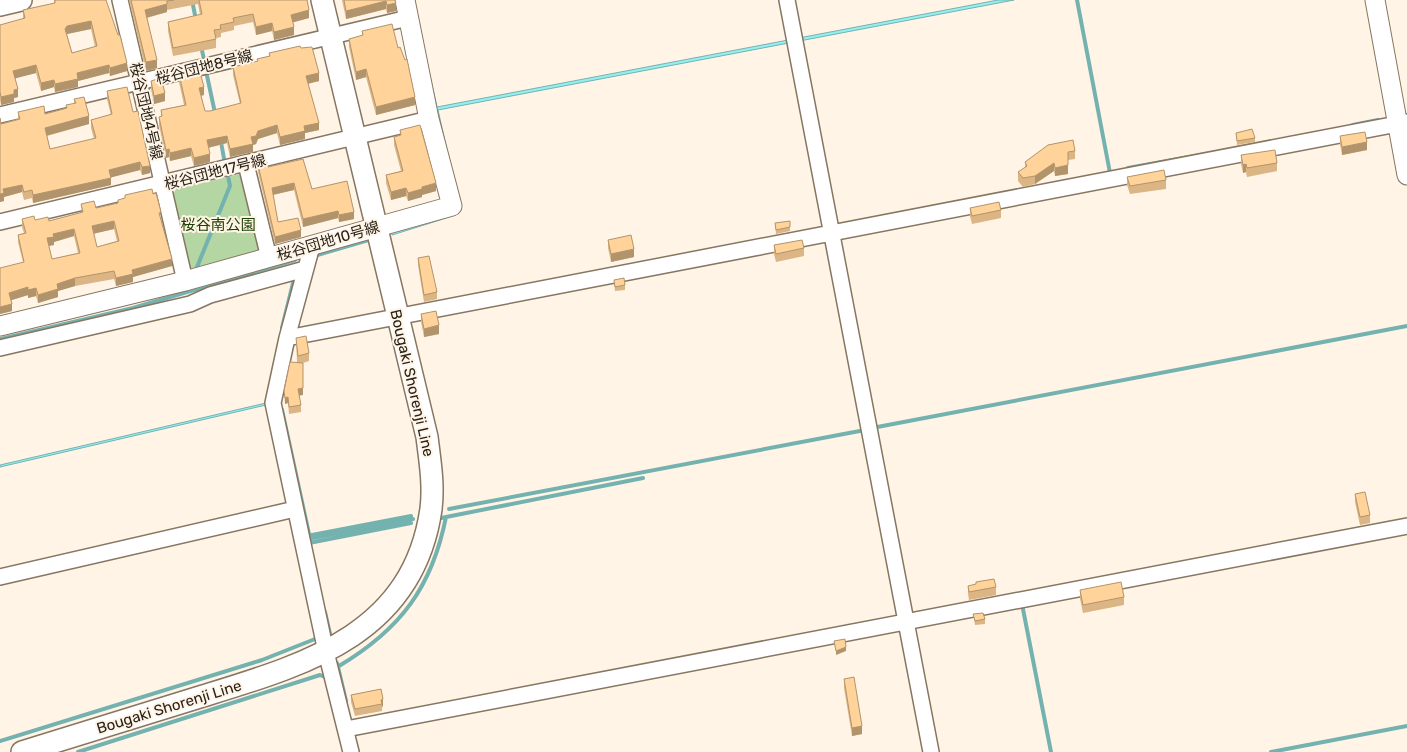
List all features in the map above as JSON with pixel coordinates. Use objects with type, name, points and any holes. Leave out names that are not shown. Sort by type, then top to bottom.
[{"type":"main road","points":[[0,5],[21,0]]},
{"type":"main road","name":"Bougaki Shorenji Line","points":[[22,752],[253,681],[326,652],[341,644],[389,606],[407,577],[422,544],[431,509],[432,479],[427,437],[375,228],[322,0]]},
{"type":"street","name":"桜谷団地4号線","points":[[120,0],[185,282]]},
{"type":"street","points":[[787,0],[931,752]]},
{"type":"street","points":[[1375,0],[1402,123],[1407,175]]},
{"type":"street","name":"桜谷団地8号線","points":[[0,115],[139,84],[330,36],[406,9]]},
{"type":"street","name":"桜谷団地10号線","points":[[0,326],[185,282],[452,206],[429,119],[406,9]]},
{"type":"street","name":"桜谷団地17号線","points":[[0,222],[429,119]]},
{"type":"street","points":[[287,338],[1402,123]]},
{"type":"street","points":[[246,164],[269,258]]},
{"type":"street","points":[[312,246],[304,269],[273,403],[326,652],[352,752]]},
{"type":"street","points":[[0,348],[190,304],[210,295],[304,269]]},
{"type":"street","points":[[0,577],[295,509]]},
{"type":"street","points":[[346,729],[1407,526]]},
{"type":"green space","name":"桜谷南公園","points":[[244,173],[263,254],[191,274],[172,196],[176,189]]},
{"type":"water","points":[[998,0],[1014,0],[438,110],[457,194],[454,195],[416,13],[437,107]]},
{"type":"water","points":[[454,211],[456,215],[392,235],[391,230]]},
{"type":"water","points":[[266,403],[266,405],[0,467],[0,465]]},
{"type":"building","points":[[55,0],[106,0],[118,35],[120,35],[127,63],[110,68],[109,65],[77,73],[78,79],[55,84],[54,80],[41,83],[36,65],[13,71],[18,89],[14,90],[14,94],[1,97],[0,25],[25,18],[23,10],[55,3]],"holes":[[[91,21],[97,46],[72,53],[65,29],[67,26]]]},
{"type":"building","points":[[131,0],[174,0],[145,10],[157,60],[146,62]]},
{"type":"building","points":[[199,0],[307,0],[309,10],[291,15],[294,27],[274,32],[272,23],[256,27],[253,14],[233,18],[234,22],[220,25],[221,29],[214,30],[216,39],[173,48],[168,22],[202,14]]},
{"type":"building","points":[[344,0],[395,0],[396,3],[387,5],[386,1],[346,11]]},
{"type":"building","points":[[392,24],[398,48],[400,47],[405,60],[407,59],[415,97],[376,107],[366,69],[356,72],[349,39],[363,35],[362,31]]},
{"type":"building","points":[[300,46],[301,48],[312,47],[319,73],[306,76],[319,123],[304,126],[305,131],[280,137],[277,125],[258,131],[256,136],[251,137],[253,144],[230,149],[227,136],[207,140],[210,154],[194,158],[191,148],[170,153],[169,149],[166,150],[159,117],[162,116],[161,110],[186,105],[179,74],[196,70],[197,76],[201,76],[204,87],[199,88],[205,111],[210,111],[241,103],[233,67],[258,61],[257,59],[270,56],[269,53]]},
{"type":"building","points":[[161,78],[165,93],[154,96],[151,81]]},
{"type":"building","points":[[127,87],[133,112],[138,111],[150,166],[142,167],[140,162],[109,170],[111,178],[33,195],[32,190],[24,192],[22,185],[3,189],[4,193],[0,194],[0,118],[1,124],[20,119],[18,112],[44,106],[45,114],[67,108],[66,105],[76,103],[74,99],[84,97],[89,116],[45,128],[50,149],[96,138],[91,120],[112,114],[107,91]]},
{"type":"building","points":[[420,125],[436,183],[408,193],[406,188],[391,192],[386,175],[403,171],[394,137],[401,135],[400,130]]},
{"type":"building","points":[[1252,129],[1255,138],[1237,141],[1236,133]]},
{"type":"building","points":[[1365,132],[1367,142],[1342,147],[1340,136]]},
{"type":"building","points":[[1073,140],[1075,151],[1068,152],[1068,165],[1055,168],[1054,163],[1035,176],[1023,178],[1018,172],[1027,166],[1025,162],[1048,145]]},
{"type":"building","points":[[1275,150],[1277,163],[1247,168],[1246,164],[1243,165],[1241,155]]},
{"type":"building","points":[[303,159],[312,189],[347,181],[354,212],[339,215],[338,211],[303,219],[294,183],[272,188],[278,222],[298,218],[301,230],[275,237],[258,165],[267,162],[268,167]]},
{"type":"building","points":[[1164,170],[1166,180],[1130,186],[1127,177]]},
{"type":"building","points":[[152,189],[153,194],[156,193],[161,212],[159,213],[172,259],[132,270],[133,274],[116,278],[114,271],[75,278],[57,284],[58,289],[38,295],[36,288],[28,290],[28,287],[9,293],[12,304],[0,307],[0,268],[24,262],[18,235],[26,233],[22,219],[34,216],[35,220],[48,217],[49,221],[83,212],[81,204],[94,201],[96,208],[118,203],[118,200],[125,198],[125,195]],"holes":[[[114,221],[119,241],[97,247],[92,226]],[[74,229],[80,253],[52,259],[47,238],[54,237],[53,234]]]},
{"type":"building","points":[[999,202],[1001,210],[972,216],[970,208]]},
{"type":"building","points":[[790,221],[790,227],[776,230],[775,223]]},
{"type":"building","points":[[631,235],[634,249],[611,254],[608,240]]},
{"type":"building","points":[[802,240],[804,248],[776,254],[774,245]]},
{"type":"building","points":[[429,256],[437,292],[424,295],[418,258]]},
{"type":"building","points":[[624,278],[625,285],[615,287],[614,280]]},
{"type":"building","points":[[436,311],[439,325],[424,329],[421,314]]},
{"type":"building","points":[[306,336],[309,353],[298,356],[296,338]]},
{"type":"building","points":[[290,362],[303,363],[303,388],[298,389],[301,405],[289,407],[288,397],[285,398],[284,391]]},
{"type":"building","points":[[1365,492],[1370,515],[1360,517],[1355,494]]},
{"type":"building","points":[[994,579],[996,587],[969,592],[968,586],[976,584],[976,582]]},
{"type":"building","points":[[1121,582],[1124,597],[1083,605],[1080,590]]},
{"type":"building","points":[[983,613],[985,619],[975,621],[973,614]]},
{"type":"building","points":[[845,639],[846,647],[836,651],[834,641]]},
{"type":"building","points":[[854,677],[862,726],[852,728],[844,679]]},
{"type":"building","points":[[381,689],[382,704],[355,709],[351,695]]},
{"type":"waterway","points":[[192,0],[196,20]]},
{"type":"waterway","points":[[1077,0],[1110,173]]},
{"type":"waterway","points":[[201,46],[205,64]]},
{"type":"waterway","points":[[206,71],[215,113]]},
{"type":"waterway","points":[[1353,125],[1378,120]]},
{"type":"waterway","points":[[221,142],[225,164]]},
{"type":"waterway","points":[[1128,168],[1217,152]]},
{"type":"waterway","points":[[195,272],[230,186],[227,171]]},
{"type":"waterway","points":[[314,256],[372,239]]},
{"type":"waterway","points":[[0,339],[133,308],[295,260]]},
{"type":"waterway","points":[[282,328],[294,279]]},
{"type":"waterway","points":[[872,428],[1407,326]]},
{"type":"waterway","points":[[282,410],[309,534],[308,540]]},
{"type":"waterway","points":[[449,509],[865,430]]},
{"type":"waterway","points":[[441,518],[643,478]]},
{"type":"waterway","points":[[312,535],[411,516]]},
{"type":"waterway","points":[[339,666],[380,637],[411,604],[432,565],[446,517]]},
{"type":"waterway","points":[[307,539],[413,519]]},
{"type":"waterway","points":[[309,543],[411,523]]},
{"type":"waterway","points":[[1022,604],[1051,752]]},
{"type":"waterway","points":[[325,612],[330,634]]},
{"type":"waterway","points":[[0,741],[262,660],[315,639]]},
{"type":"waterway","points":[[337,663],[346,701]]},
{"type":"waterway","points":[[78,752],[320,675],[325,677]]},
{"type":"waterway","points":[[1271,752],[1407,726]]}]
